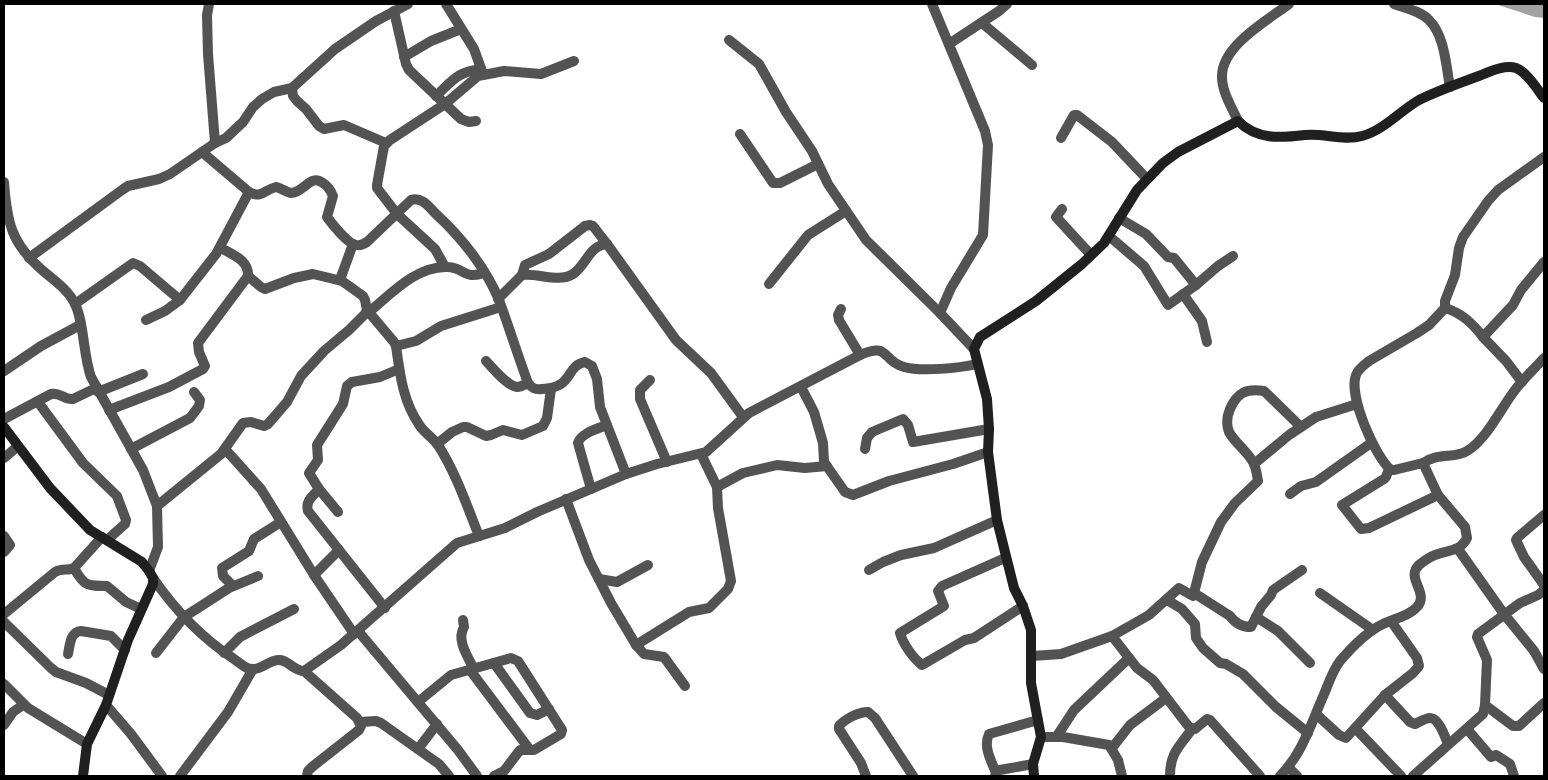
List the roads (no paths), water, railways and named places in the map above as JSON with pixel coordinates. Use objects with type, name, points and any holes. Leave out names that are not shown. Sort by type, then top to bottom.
[{"type":"street","points":[[209,4],[207,15],[208,46],[215,143]]},
{"type":"street","points":[[29,258],[128,186],[165,177],[215,143],[226,138],[243,122],[253,107],[266,96],[292,88],[334,49],[394,10],[408,4]]},
{"type":"street","points":[[446,4],[474,49],[482,72]]},
{"type":"street","points":[[932,4],[985,131],[988,145],[983,235],[951,288],[940,312]]},
{"type":"street","points":[[949,44],[1007,4]]},
{"type":"street","points":[[1289,4],[1248,34],[1230,54],[1224,65],[1222,76],[1227,98],[1238,121],[1246,130],[1264,136],[1316,134],[1356,138],[1387,123],[1419,100],[1490,71],[1509,67],[1521,71],[1544,98]]},
{"type":"street","points":[[1394,4],[1413,10],[1428,18],[1435,27],[1441,42],[1450,87]]},
{"type":"street","points":[[394,10],[404,57],[409,70],[465,122],[476,120]]},
{"type":"street","points":[[982,23],[1032,65]]},
{"type":"street","points":[[404,57],[430,41],[461,29]]},
{"type":"street","points":[[729,40],[759,64],[786,112],[812,151],[828,184],[876,251],[940,312],[974,349],[987,399],[988,452],[997,520],[1014,588],[1031,630],[1030,683],[1041,737],[1033,764],[1034,776]]},
{"type":"street","points":[[436,96],[459,74],[468,70],[541,74],[574,61]]},
{"type":"street","points":[[445,267],[435,249],[397,214],[380,194],[377,185],[383,152],[386,143],[445,104],[482,72]]},
{"type":"street","points":[[292,88],[293,96],[319,126],[324,129],[349,126],[386,143]]},
{"type":"street","points":[[1061,138],[1071,118],[1076,115],[1112,142],[1147,179]]},
{"type":"street","points":[[974,349],[980,337],[1036,301],[1091,255],[1109,236],[1137,190],[1163,163],[1178,152],[1238,121]]},
{"type":"street","points":[[740,134],[773,183],[780,183],[818,164]]},
{"type":"street","points":[[202,152],[256,196],[276,187],[293,193],[311,181],[320,181],[333,196],[328,217],[335,227],[353,244],[358,245],[367,242],[411,200],[420,199],[472,253],[484,273],[500,303],[528,383],[536,390],[551,389],[563,384],[579,363],[588,363],[592,366],[597,379],[600,407],[626,474]]},
{"type":"street","points":[[1544,157],[1498,190],[1479,213],[1463,237],[1459,248],[1455,275],[1445,301],[1445,308],[1418,334],[1369,361],[1356,375],[1354,383],[1357,404],[1371,443],[1389,469],[1394,470],[1423,463],[1439,456],[1457,455],[1467,452],[1490,427],[1522,382],[1544,358]]},
{"type":"street","points":[[4,182],[7,227],[29,258],[68,292],[75,304],[86,364],[97,390],[146,475],[157,506],[158,547],[151,574],[153,584],[124,650],[108,700],[87,744],[83,776]]},
{"type":"street","points":[[146,320],[165,311],[180,300],[221,248],[249,192]]},
{"type":"street","points":[[1062,209],[1056,216],[1091,255]]},
{"type":"street","points":[[769,284],[808,235],[846,211]]},
{"type":"street","points":[[1119,218],[1146,234],[1168,257],[1174,258],[1196,285]]},
{"type":"street","points":[[396,346],[416,341],[440,326],[500,303],[522,275],[525,265],[549,254],[584,226],[590,225],[593,226],[676,340],[711,373],[743,417]]},
{"type":"street","points":[[1109,236],[1144,266],[1168,305],[1233,256]]},
{"type":"street","points":[[342,280],[342,273],[353,244]]},
{"type":"street","points":[[522,275],[559,277],[572,274],[591,251],[606,244]]},
{"type":"street","points":[[109,410],[169,387],[203,369],[205,366],[198,346],[199,340],[248,276],[248,270],[242,260],[221,248]]},
{"type":"street","points":[[1483,337],[1512,305],[1521,290],[1544,262]]},
{"type":"street","points":[[75,304],[133,263],[140,266],[180,300]]},
{"type":"street","points":[[157,506],[216,458],[225,449],[243,423],[251,422],[264,426],[268,424],[287,402],[301,376],[324,351],[355,325],[368,311],[415,275],[445,267],[452,267],[473,276],[484,273]]},
{"type":"street","points":[[248,276],[265,289],[294,278],[313,274],[342,280],[363,296],[368,311],[396,346],[399,369],[409,407],[420,426],[437,444],[458,485],[479,536]]},
{"type":"street","points":[[1183,294],[1202,321],[1207,342]]},
{"type":"street","points":[[1445,308],[1455,311],[1473,324],[1522,382]]},
{"type":"street","points":[[841,309],[838,315],[839,320],[860,355]]},
{"type":"street","points":[[4,371],[41,346],[80,325]]},
{"type":"street","points":[[304,671],[320,661],[385,608],[452,546],[462,541],[505,528],[566,499],[626,474],[701,454],[711,449],[743,417],[860,355],[873,350],[882,351],[898,365],[909,368],[958,368],[978,364]]},
{"type":"street","points":[[486,361],[509,384],[520,387],[528,383]]},
{"type":"street","points":[[338,512],[319,489],[309,473],[318,460],[317,445],[343,404],[347,386],[352,382],[380,377],[399,369]]},
{"type":"street","points":[[4,419],[56,393],[72,400],[143,374]]},
{"type":"street","points":[[650,380],[640,390],[640,399],[666,462]]},
{"type":"street","points":[[801,386],[814,412],[823,443],[823,458],[826,466],[845,492],[853,494],[988,452]]},
{"type":"street","points":[[437,444],[452,432],[463,427],[486,436],[491,436],[503,430],[522,435],[543,426],[547,418],[551,389]]},
{"type":"street","points":[[1194,593],[1202,562],[1222,522],[1235,503],[1258,480],[1254,464],[1234,439],[1227,426],[1228,413],[1235,398],[1251,391],[1264,391],[1301,427]]},
{"type":"street","points":[[131,450],[190,418],[199,406],[200,400],[194,392]]},
{"type":"street","points":[[4,614],[55,572],[62,568],[70,570],[74,568],[105,539],[125,524],[126,520],[119,500],[84,463],[38,402]]},
{"type":"street","points":[[1254,464],[1319,415],[1357,404]]},
{"type":"street","points":[[865,449],[867,438],[872,432],[903,419],[908,426],[913,442],[989,429]]},
{"type":"street","points":[[591,489],[578,443],[579,439],[607,424]]},
{"type":"street","points":[[4,427],[17,447],[50,488],[90,530],[142,562],[170,603],[224,653],[248,668],[260,668],[277,660],[282,660],[299,671],[304,671],[360,722],[376,721],[382,723],[439,764],[449,776]]},
{"type":"street","points":[[1290,494],[1303,485],[1316,482],[1371,443]]},
{"type":"street","points":[[4,458],[17,447]]},
{"type":"street","points":[[225,449],[256,482],[314,575],[356,632],[437,724],[477,776]]},
{"type":"street","points":[[636,645],[689,612],[709,608],[730,585],[731,581],[718,508],[717,487],[701,454]]},
{"type":"street","points":[[1280,776],[1303,746],[1338,663],[1359,641],[1373,630],[1413,611],[1420,604],[1421,593],[1415,577],[1417,567],[1436,554],[1458,549],[1467,538],[1467,532],[1438,496],[1423,463]]},
{"type":"street","points":[[717,487],[743,473],[776,465],[805,468],[826,466]]},
{"type":"street","points":[[1389,469],[1384,479],[1342,505],[1361,529],[1370,528],[1438,496]]},
{"type":"street","points":[[319,489],[308,501],[306,505],[308,511],[385,608]]},
{"type":"street","points":[[566,499],[598,579],[610,603],[636,645],[644,654],[664,657],[686,686]]},
{"type":"street","points":[[1544,515],[1516,540],[1524,557],[1544,585]]},
{"type":"street","points":[[869,570],[882,562],[901,555],[934,548],[997,520]]},
{"type":"street","points":[[233,586],[223,576],[222,568],[249,551],[254,539],[281,522]]},
{"type":"street","points":[[4,536],[10,545],[4,552]]},
{"type":"street","points":[[1458,549],[1504,614],[1534,651],[1544,669]]},
{"type":"street","points":[[314,575],[339,550]]},
{"type":"street","points":[[1005,558],[942,586],[938,591],[944,606],[900,633],[902,639],[917,661],[922,665],[965,640],[974,638],[1022,606]]},
{"type":"street","points":[[598,579],[617,582],[648,565]]},
{"type":"street","points":[[74,568],[81,580],[88,585],[95,587],[107,586],[126,602],[142,609]]},
{"type":"street","points":[[1194,593],[1230,616],[1234,621],[1244,626],[1253,626],[1261,606],[1273,590],[1302,570]]},
{"type":"street","points":[[156,653],[184,617],[233,586],[258,576]]},
{"type":"street","points":[[1032,656],[1061,654],[1112,636],[1142,620],[1179,588],[1193,596],[1194,593]]},
{"type":"street","points":[[1413,776],[1483,714],[1487,660],[1477,637],[1504,614],[1544,590]]},
{"type":"street","points":[[1320,593],[1373,630]]},
{"type":"street","points":[[1167,600],[1182,609],[1195,624],[1196,638],[1203,648],[1220,662],[1242,674],[1276,707],[1308,733]]},
{"type":"street","points":[[224,653],[240,637],[294,609]]},
{"type":"street","points":[[1256,617],[1278,631],[1310,663]]},
{"type":"street","points":[[463,620],[464,627],[461,632],[461,639],[472,670],[530,750]]},
{"type":"street","points":[[1316,714],[1343,738],[1346,738],[1385,695],[1419,666],[1417,658],[1391,621]]},
{"type":"street","points":[[4,622],[56,672],[86,683],[108,700],[162,776]]},
{"type":"street","points":[[68,654],[72,635],[77,631],[111,636],[124,650]]},
{"type":"street","points":[[1112,636],[1140,671],[1152,680],[1192,729]]},
{"type":"street","points":[[418,702],[451,676],[511,658],[518,661],[549,709],[560,728],[561,734],[534,750],[520,750],[504,771],[494,776]]},
{"type":"street","points":[[1057,736],[1074,710],[1129,658]]},
{"type":"street","points":[[494,663],[530,713],[537,715],[549,709]]},
{"type":"street","points":[[180,776],[228,712],[254,669]]},
{"type":"street","points":[[4,684],[23,705],[87,744]]},
{"type":"street","points":[[1385,695],[1410,722],[1415,724],[1432,718],[1439,724],[1448,744]]},
{"type":"street","points":[[1112,748],[1130,726],[1166,698]]},
{"type":"street","points":[[1485,705],[1513,726],[1519,726],[1544,703]]},
{"type":"street","points":[[4,724],[13,712],[23,705]]},
{"type":"street","points":[[866,776],[861,763],[839,729],[839,726],[844,721],[864,712],[868,712],[874,718],[913,776]]},
{"type":"street","points":[[1170,776],[1172,758],[1192,729],[1197,728],[1207,719],[1210,720],[1260,776]]},
{"type":"street","points":[[996,775],[987,750],[989,734],[1038,720]]},
{"type":"street","points":[[307,776],[308,771],[312,767],[359,730],[360,722]]},
{"type":"street","points":[[418,749],[437,724]]},
{"type":"street","points":[[1355,728],[1401,776]]},
{"type":"street","points":[[1467,729],[1491,757],[1496,755],[1510,764],[1514,776]]},
{"type":"street","points":[[1041,737],[1057,736],[1104,743],[1112,748],[1118,760],[1122,776]]},
{"type":"street","points":[[996,775],[1000,770],[1033,764]]},
{"type":"street","points":[[1288,767],[1297,776]]}]
